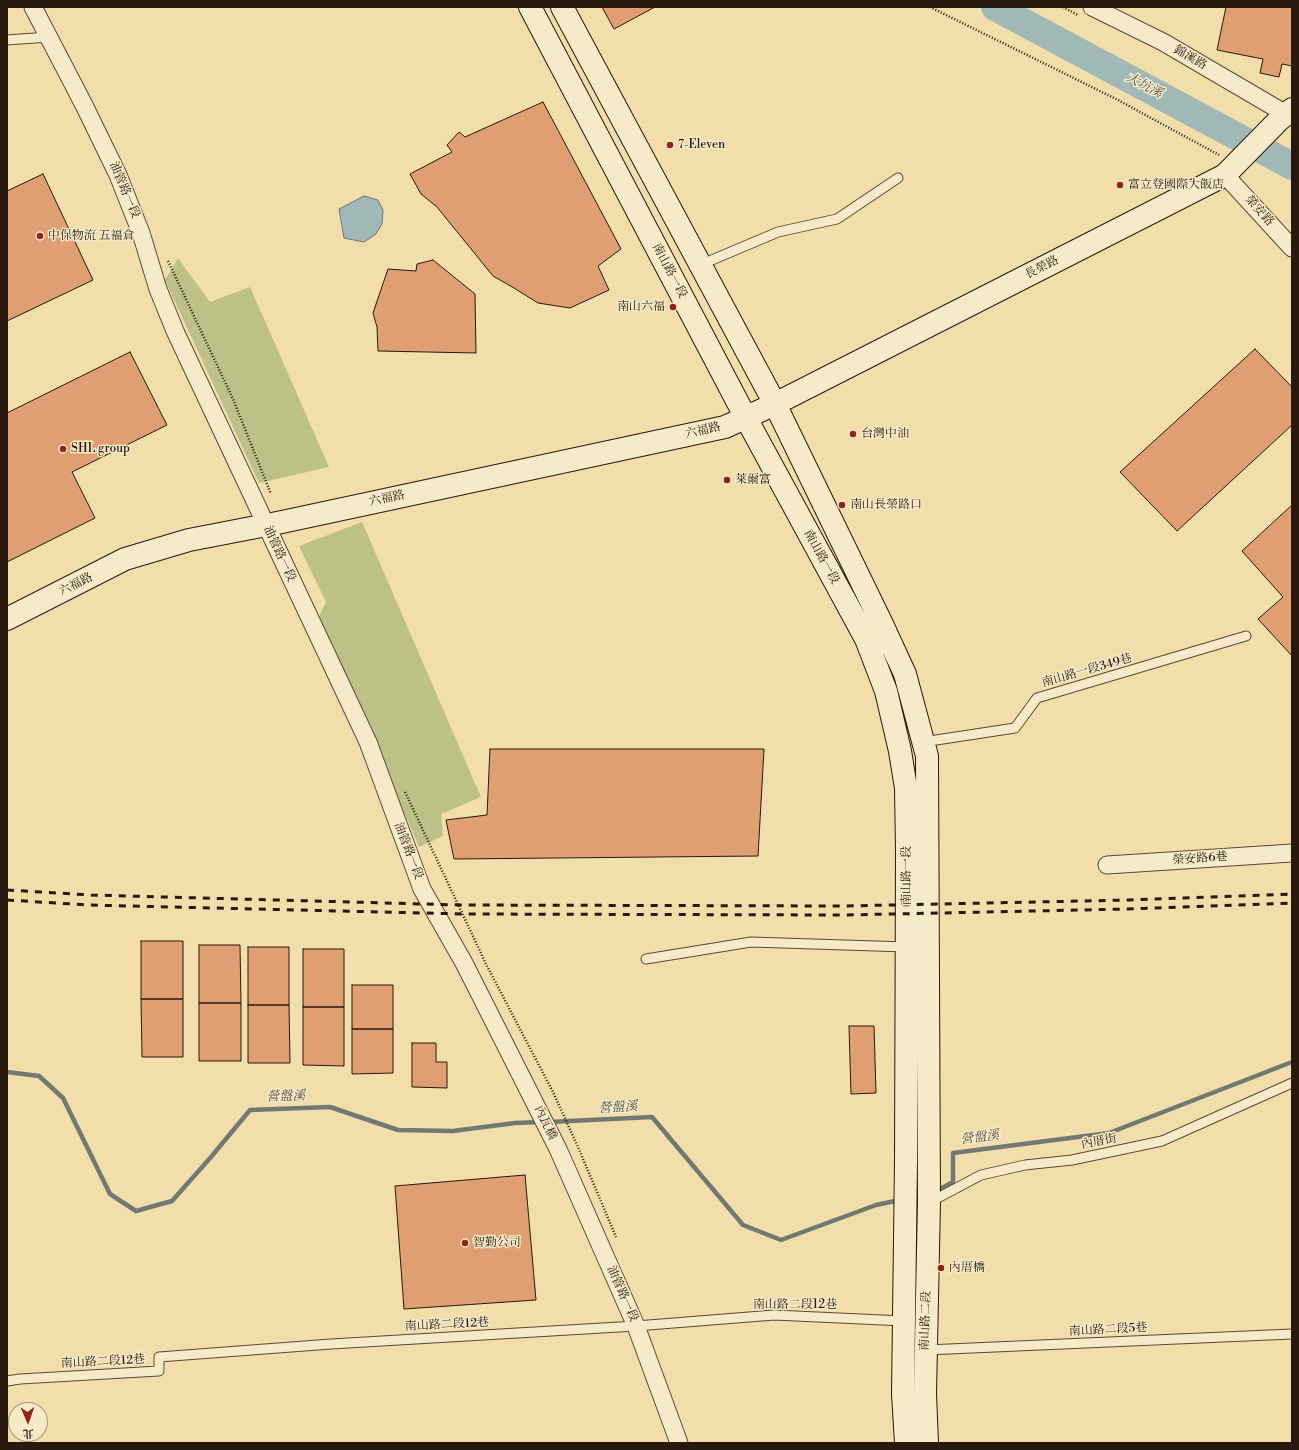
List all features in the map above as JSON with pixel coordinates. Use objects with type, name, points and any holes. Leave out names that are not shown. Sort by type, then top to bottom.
[{"type":"street","name":"油管路一段","points":[[33,7],[118,175],[141,233],[158,289],[175,331],[274,523],[368,742],[422,889],[464,963],[533,1097]]},
{"type":"street","name":"南山路一段","points":[[530,7],[746,418],[866,639],[886,691],[900,751],[906,788],[906,1204]]},
{"type":"street","name":"南山路一段","points":[[562,7],[775,404],[905,674],[926,756],[929,1200]]},
{"type":"street","name":"錦溪路","points":[[1092,7],[1163,42],[1287,115]]},
{"type":"street","name":"長榮路","points":[[775,404],[1230,170],[1287,115]]},
{"type":"street","name":"榮安路","points":[[1230,170],[1292,248]]},
{"type":"street","name":"六福路","points":[[7,619],[125,559],[189,540],[725,427],[775,404]]},
{"type":"street","name":"榮安路6巷","points":[[1107,865],[1292,853]]},
{"type":"street","name":"內瓦橋","points":[[533,1097],[558,1148]]},
{"type":"street","name":"油管路一段","points":[[558,1148],[636,1326],[679,1443]]},
{"type":"street","name":"南山路二段","points":[[906,1443],[903,1394],[914,1335],[929,1200]]},
{"type":"street","name":"南山路二段","points":[[906,1204],[914,1335],[925,1394],[927,1443]]},
{"type":"lane","points":[[7,40],[49,37]]},
{"type":"lane","points":[[700,265],[778,232],[837,219],[898,178]]},
{"type":"lane","name":"南山路一段349巷","points":[[923,742],[1015,728],[1037,698],[1246,636]]},
{"type":"lane","points":[[646,959],[751,942],[907,947]]},
{"type":"lane","name":"內厝街","points":[[906,1204],[929,1200],[981,1175],[1025,1165],[1072,1160],[1162,1141],[1292,1083]]},
{"type":"lane","name":"南山路二段12巷","points":[[7,1381],[159,1371],[159,1356],[636,1326],[774,1315],[914,1335]]},
{"type":"lane","name":"南山路二段5巷","points":[[914,1335],[1292,1334]]},
{"type":"path","points":[[930,7],[1118,100],[1230,170]]},
{"type":"path","points":[[165,256],[233,399],[274,523]]},
{"type":"path","points":[[405,792],[487,966],[553,1092],[578,1146]]},
{"type":"green space","points":[[178,258],[210,302],[250,287],[329,467],[259,483],[165,280]]},
{"type":"green space","points":[[362,522],[481,797],[441,814],[443,836],[419,847],[319,617],[326,602],[299,546]]},
{"type":"water","points":[[364,196],[378,200],[383,210],[382,224],[376,234],[364,242],[344,238],[339,209]]},
{"type":"building","points":[[602,7],[655,7],[614,29]]},
{"type":"building","points":[[1226,7],[1292,7],[1292,66],[1282,64],[1279,77],[1260,73],[1263,59],[1217,50]]},
{"type":"building","points":[[543,102],[621,249],[598,266],[609,290],[570,308],[538,303],[493,276],[437,207],[421,194],[410,174],[452,152],[447,145],[459,132],[465,137]]},
{"type":"building","name":"中保物流 五福倉","points":[[43,174],[93,280],[7,321],[7,191]]},
{"type":"building","points":[[433,260],[475,294],[476,353],[378,351],[377,327],[373,313],[388,269],[416,271],[417,264]]},
{"type":"building","points":[[1255,349],[1292,387],[1292,425],[1177,531],[1120,472]]},
{"type":"building","name":"SHL group","points":[[130,352],[167,425],[72,472],[95,518],[7,562],[7,413]]},
{"type":"building","points":[[1292,505],[1292,656],[1258,619],[1283,597],[1242,551]]},
{"type":"building","points":[[490,749],[764,749],[758,856],[454,859],[446,820],[487,815]]},
{"type":"building","points":[[141,941],[183,941],[183,999],[141,999]]},
{"type":"building","points":[[199,945],[240,945],[241,1003],[199,1003]]},
{"type":"building","points":[[248,947],[289,947],[289,1005],[248,1005]]},
{"type":"building","points":[[303,949],[344,949],[344,1007],[303,1007]]},
{"type":"building","points":[[352,985],[393,985],[393,1029],[352,1029]]},
{"type":"building","points":[[141,999],[183,999],[183,1057],[142,1057]]},
{"type":"building","points":[[199,1003],[241,1003],[241,1061],[199,1061]]},
{"type":"building","points":[[248,1005],[289,1005],[290,1063],[248,1063]]},
{"type":"building","points":[[303,1007],[344,1007],[344,1066],[303,1065]]},
{"type":"building","points":[[849,1026],[874,1026],[876,1093],[851,1094]]},
{"type":"building","points":[[352,1029],[393,1029],[393,1073],[352,1074]]},
{"type":"building","points":[[412,1043],[436,1043],[436,1062],[447,1062],[447,1088],[412,1087]]},
{"type":"building","name":"智勤公司","points":[[525,1175],[536,1300],[404,1309],[395,1186]]},
{"type":"waterway","name":"大坑溪","points":[[995,7],[1292,166]]},
{"type":"waterway","name":"營盤溪","points":[[936,1191],[953,1182],[953,1153],[1109,1133],[1292,1062]]},
{"type":"waterway","name":"營盤溪","points":[[7,1072],[39,1076],[63,1098],[110,1194],[136,1211],[172,1201],[250,1110],[330,1107],[398,1130],[453,1131],[515,1123],[540,1122]]},
{"type":"waterway","name":"營盤溪","points":[[549,1122],[652,1117],[743,1225],[781,1240],[876,1205],[900,1200]]},
{"type":"railway","points":[[7,890],[91,895],[461,905],[845,906],[1130,900],[1292,894]]},
{"type":"railway","points":[[7,900],[89,905],[464,914],[845,915],[1128,909],[1292,903]]},
{"type":"place","name":"7-Eleven","points":[[670,145]]},
{"type":"place","name":"富立登國際大飯店","points":[[1120,185]]},
{"type":"place","name":"中保物流 五福倉","points":[[40,236]]},
{"type":"place","name":"南山六福","points":[[673,307]]},
{"type":"place","name":"台灣中油","points":[[853,434]]},
{"type":"place","name":"SHL group","points":[[63,449]]},
{"type":"place","name":"萊爾富","points":[[727,480]]},
{"type":"place","name":"南山長榮路口","points":[[842,505]]},
{"type":"place","name":"智勤公司","points":[[465,1243]]},
{"type":"place","name":"內厝橋","points":[[941,1268]]}]
